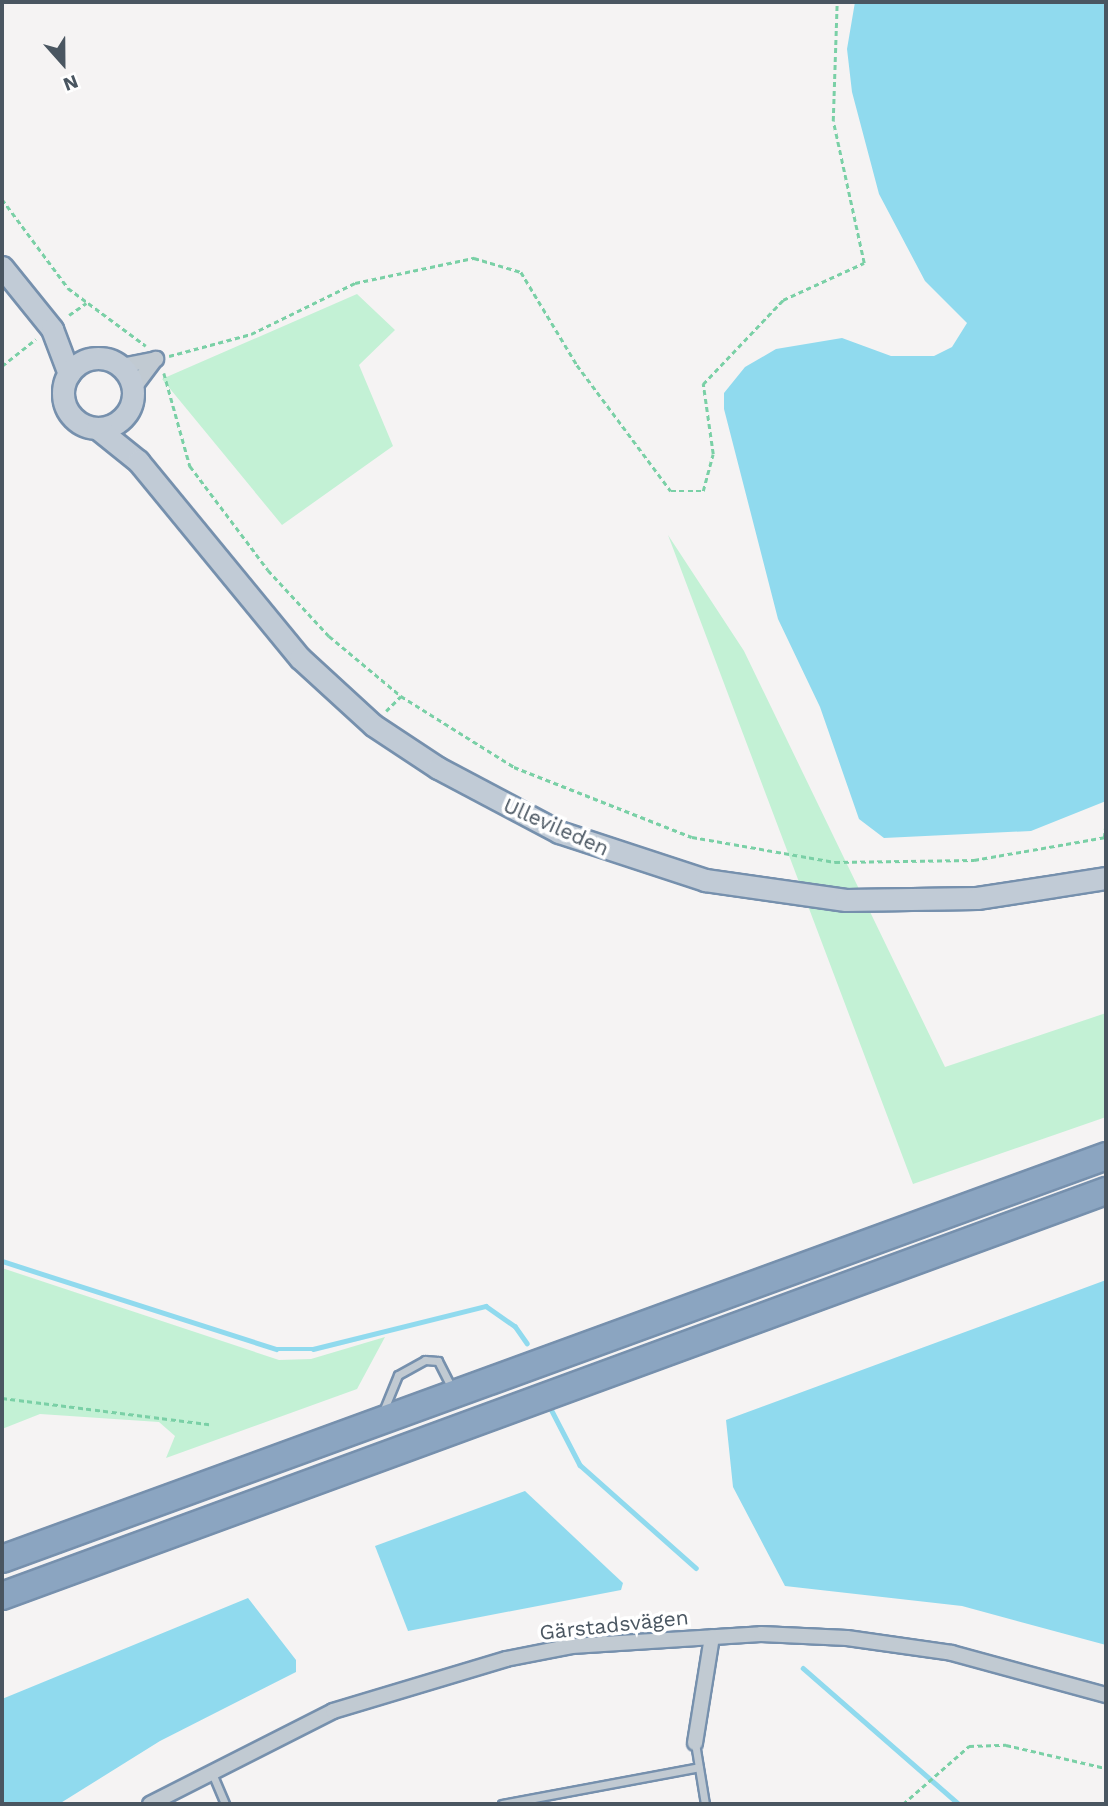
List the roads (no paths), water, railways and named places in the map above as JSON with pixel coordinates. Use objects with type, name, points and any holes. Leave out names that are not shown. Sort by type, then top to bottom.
[{"type":"highway","points":[[2,1596],[459,1407],[1106,1156]]},
{"type":"highway","points":[[2,1559],[381,1418],[459,1407],[1106,1191]]},
{"type":"main road","points":[[2,267],[69,374]]},
{"type":"main road","points":[[44,334],[93,358],[121,366],[133,389],[124,416],[97,428],[67,409],[63,391],[69,374],[93,358]]},
{"type":"main road","name":"Ullevileden","points":[[124,416],[138,461]]},
{"type":"main road","name":"Ullevileden","points":[[97,428],[138,461],[300,658],[373,725],[438,768],[559,832],[705,880],[846,900],[977,898],[1106,878]]},
{"type":"street","points":[[121,366],[159,365],[133,389]]},
{"type":"street","points":[[695,1743],[712,1637]]},
{"type":"street","name":"Gärstadsvägen","points":[[150,1804],[211,1769],[333,1711],[506,1659],[572,1646],[712,1637],[848,1639],[952,1653],[1106,1695]]},
{"type":"lane","points":[[381,1418],[398,1375],[425,1360],[438,1362],[459,1407]]},
{"type":"lane","points":[[695,1743],[705,1804]]},
{"type":"lane","points":[[502,1804],[699,1767]]},
{"type":"lane","points":[[211,1769],[225,1804]]},
{"type":"water","points":[[855,2],[1106,2],[1106,801],[1031,831],[884,838],[859,819],[820,707],[778,619],[724,409],[724,393],[745,367],[776,349],[842,338],[891,356],[934,356],[952,347],[967,323],[925,281],[879,194],[852,92],[847,49]]},
{"type":"water","points":[[1106,1280],[1106,1645],[962,1606],[785,1586],[733,1487],[726,1420]]},
{"type":"water","points":[[525,1491],[623,1583],[621,1590],[408,1631],[375,1546]]},
{"type":"water","points":[[248,1598],[296,1660],[296,1672],[160,1741],[59,1804],[2,1804],[2,1699]]},
{"type":"waterway","points":[[2,1261],[276,1349],[313,1349],[486,1306],[515,1326],[527,1343]]},
{"type":"waterway","points":[[551,1409],[580,1465],[696,1568]]},
{"type":"waterway","points":[[803,1668],[959,1804]]}]
